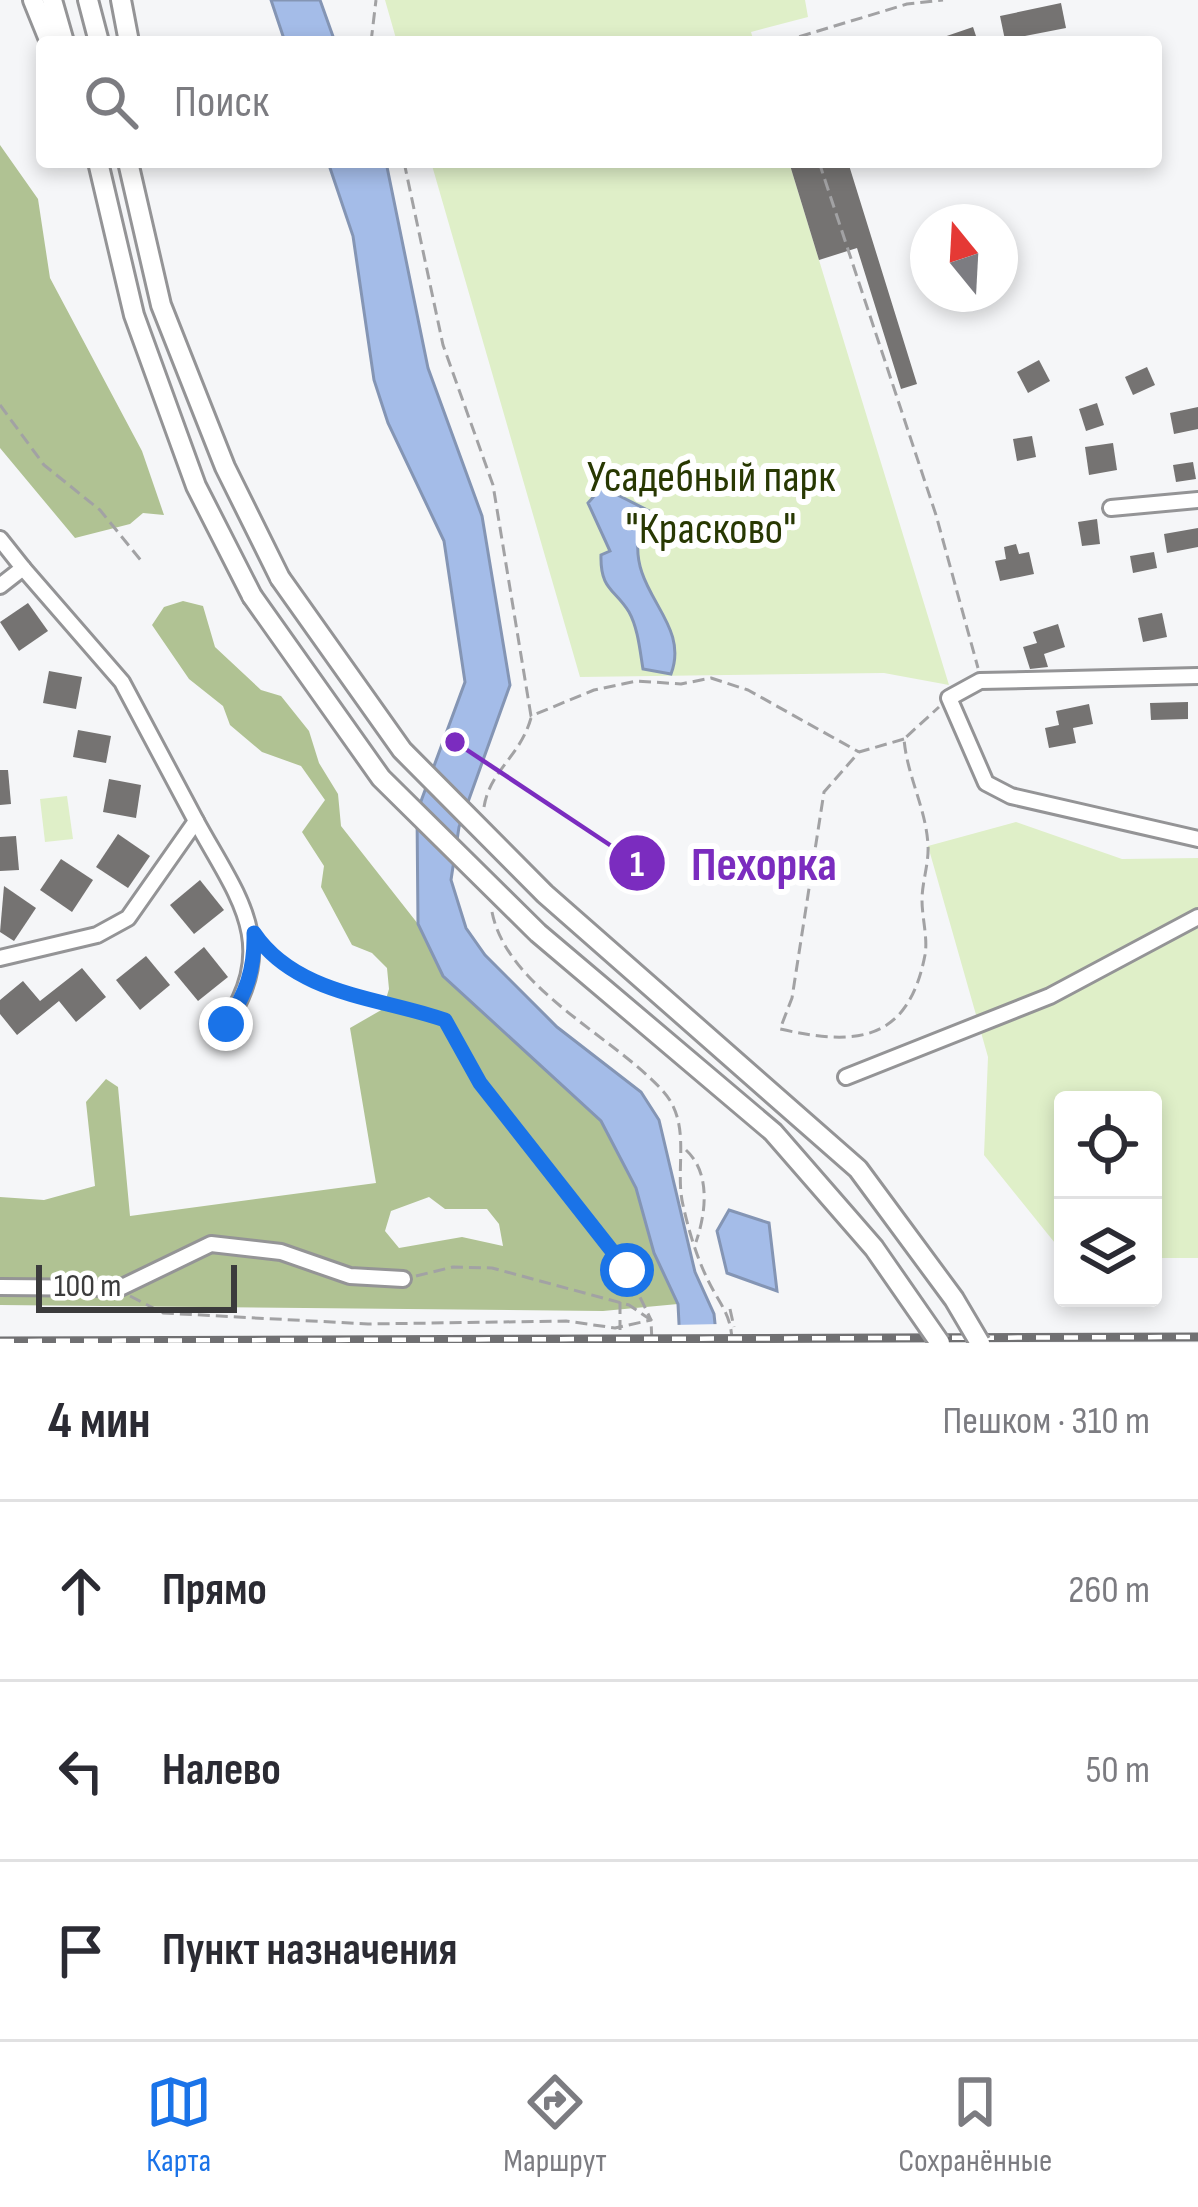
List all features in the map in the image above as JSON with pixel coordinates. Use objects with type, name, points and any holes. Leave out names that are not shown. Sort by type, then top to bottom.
[{"type":"main road","points":[[33,0],[48,36]]},
{"type":"main road","points":[[52,0],[62,36]]},
{"type":"main road","points":[[88,0],[97,36]]},
{"type":"main road","points":[[121,0],[128,36]]},
{"type":"main road","points":[[99,168],[134,315],[196,486],[253,596],[381,778],[538,933],[773,1132],[874,1248],[940,1343]]},
{"type":"main road","points":[[129,168],[161,305],[225,467],[280,578],[402,749],[545,894],[858,1169],[954,1299],[980,1343]]},
{"type":"street","points":[[1112,508],[1198,500]]},
{"type":"street","points":[[0,538],[122,682],[254,933],[255,961],[245,995],[226,1024]]},
{"type":"street","points":[[0,586],[23,568]]},
{"type":"street","points":[[1198,676],[980,682],[950,698],[965,745],[986,783],[1011,796],[1198,839]]},
{"type":"street","points":[[0,958],[97,935],[128,918],[196,821]]},
{"type":"street","points":[[846,1078],[1050,996],[1198,917]]},
{"type":"street","points":[[0,1288],[120,1288],[211,1244],[281,1252],[350,1276],[403,1279]]},
{"type":"path","points":[[372,36],[376,0]]},
{"type":"path","points":[[802,36],[907,4],[943,0]]},
{"type":"path","points":[[405,168],[442,345],[493,485],[531,716],[523,746],[487,788],[482,820]]},
{"type":"path","points":[[821,168],[936,515],[980,682]]},
{"type":"path","points":[[0,406],[44,465],[100,510],[143,563]]},
{"type":"path","points":[[531,716],[594,690],[638,681],[681,684],[712,678],[748,690],[860,752]]},
{"type":"path","points":[[904,739],[907,772],[918,796],[928,845],[922,898],[926,952],[914,992],[896,1020],[872,1036],[780,1029],[792,998],[824,792],[860,752],[904,739],[950,698]]},
{"type":"path","points":[[491,906],[497,938],[531,980],[664,1091],[685,1149],[682,1201],[706,1276],[727,1309],[732,1343]]},
{"type":"path","points":[[254,933],[269,956],[305,977],[345,994],[445,1020],[480,1083],[627,1270],[651,1320],[652,1343]]},
{"type":"path","points":[[685,1149],[695,1159],[704,1189],[695,1243]]},
{"type":"path","points":[[403,1279],[454,1267],[492,1268],[620,1302],[651,1320]]},
{"type":"path","points":[[120,1288],[163,1313],[387,1324],[566,1321],[614,1328],[651,1320]]},
{"type":"path","points":[[620,1302],[620,1330]]},
{"type":"path","points":[[727,1309],[734,1309],[734,1327]]},
{"type":"green space","points":[[385,0],[805,0],[808,17],[751,32],[752,36],[395,36]]},
{"type":"green space","points":[[0,145],[38,199],[50,278],[142,451],[164,515],[143,513],[130,524],[75,538],[0,448]]},
{"type":"green space","name":"Усадебный парк \"Красково\"","points":[[433,168],[791,168],[949,685],[884,673],[580,677]]},
{"type":"green space","points":[[183,601],[203,606],[215,647],[261,690],[281,696],[309,731],[319,763],[338,794],[341,826],[418,924],[443,976],[601,1121],[636,1188],[654,1253],[678,1304],[603,1311],[0,1305],[0,1197],[44,1200],[95,1186],[86,1102],[106,1079],[118,1087],[130,1216],[376,1183],[350,1028],[383,1009],[389,989],[387,968],[372,953],[352,945],[321,887],[324,866],[302,832],[325,800],[301,766],[262,752],[230,725],[223,706],[189,679],[152,625],[164,607]],"holes":[[[429,1197],[445,1209],[487,1209],[499,1224],[503,1246],[462,1237],[399,1248],[385,1231],[391,1211]]]},
{"type":"green space","points":[[67,796],[73,839],[45,842],[40,799]]},
{"type":"green space","points":[[1016,822],[1122,859],[1198,858],[1198,1258],[1162,1258],[1162,1091],[1054,1091],[1054,1242],[984,1155],[988,1057],[928,846]]},
{"type":"water","points":[[271,0],[320,0],[333,36],[283,36]]},
{"type":"water","points":[[330,168],[387,168],[428,368],[482,516],[510,685],[459,827],[451,880],[466,928],[485,955],[557,1027],[641,1092],[659,1120],[695,1272],[714,1314],[717,1343],[680,1343],[678,1304],[654,1253],[636,1188],[601,1121],[443,976],[418,924],[417,812],[465,682],[444,541],[388,423],[374,380],[353,236]]},
{"type":"water","points":[[602,487],[667,520],[639,534],[638,555],[673,638],[671,674],[643,669],[632,618],[603,575],[601,555],[610,551],[588,503]]},
{"type":"water","points":[[729,1210],[769,1223],[777,1291],[727,1273],[717,1231]]},
{"type":"pier","points":[[721,1324],[723,1343],[674,1343],[673,1325]]},
{"type":"building","points":[[1061,3],[1066,28],[1004,36],[1000,16]]},
{"type":"building","points":[[973,27],[976,36],[947,36]]},
{"type":"building","points":[[791,168],[850,168],[917,384],[901,389],[857,248],[819,260]]},
{"type":"building","points":[[1039,360],[1050,381],[1028,393],[1017,372]]},
{"type":"building","points":[[1147,367],[1155,385],[1133,395],[1125,377]]},
{"type":"building","points":[[1097,403],[1104,425],[1086,431],[1079,409]]},
{"type":"building","points":[[1198,407],[1198,429],[1174,434],[1170,413]]},
{"type":"building","points":[[1032,436],[1036,457],[1017,461],[1013,439]]},
{"type":"building","points":[[1113,443],[1117,470],[1089,475],[1085,447]]},
{"type":"building","points":[[1193,462],[1196,479],[1176,482],[1173,465]]},
{"type":"building","points":[[1097,519],[1100,544],[1082,546],[1078,522]]},
{"type":"building","points":[[1198,528],[1198,547],[1167,553],[1164,534]]},
{"type":"building","points":[[1016,544],[1019,554],[1029,552],[1034,574],[1000,581],[995,561],[1006,559],[1004,547]]},
{"type":"building","points":[[1154,552],[1157,568],[1133,573],[1130,556]]},
{"type":"building","points":[[28,603],[48,631],[19,651],[0,622]]},
{"type":"building","points":[[1162,613],[1167,637],[1143,642],[1138,618]]},
{"type":"building","points":[[1058,624],[1065,647],[1044,654],[1048,667],[1030,669],[1023,647],[1037,643],[1033,632]]},
{"type":"building","points":[[49,671],[82,677],[76,709],[43,703]]},
{"type":"building","points":[[1188,702],[1188,719],[1151,720],[1150,703]]},
{"type":"building","points":[[1089,704],[1093,724],[1073,728],[1076,743],[1049,748],[1045,728],[1059,725],[1056,711]]},
{"type":"building","points":[[78,730],[111,736],[106,763],[73,757]]},
{"type":"building","points":[[0,770],[8,770],[11,804],[0,805]]},
{"type":"building","points":[[109,779],[141,785],[136,818],[103,812]]},
{"type":"building","points":[[118,834],[150,856],[128,888],[96,867]]},
{"type":"building","points":[[16,836],[19,870],[0,871],[0,837]]},
{"type":"building","points":[[61,859],[93,880],[72,912],[40,890]]},
{"type":"building","points":[[200,880],[224,910],[194,934],[170,905]]},
{"type":"building","points":[[4,886],[36,908],[14,941],[0,932]]},
{"type":"building","points":[[204,947],[228,977],[198,1001],[174,972]]},
{"type":"building","points":[[146,956],[170,985],[140,1010],[116,980]]},
{"type":"building","points":[[82,968],[106,997],[76,1022],[59,1001],[17,1035],[0,1014],[0,1000],[23,981],[40,1001]]},
{"type":"railway","points":[[0,1341],[1198,1337]]},
{"type":"place","name":"Пехорка","points":[[455,742]]},
{"type":"route","points":[[226,1024],[245,995],[255,961],[254,933],[269,956],[305,977],[345,994],[445,1020],[480,1083],[627,1270]]}]
